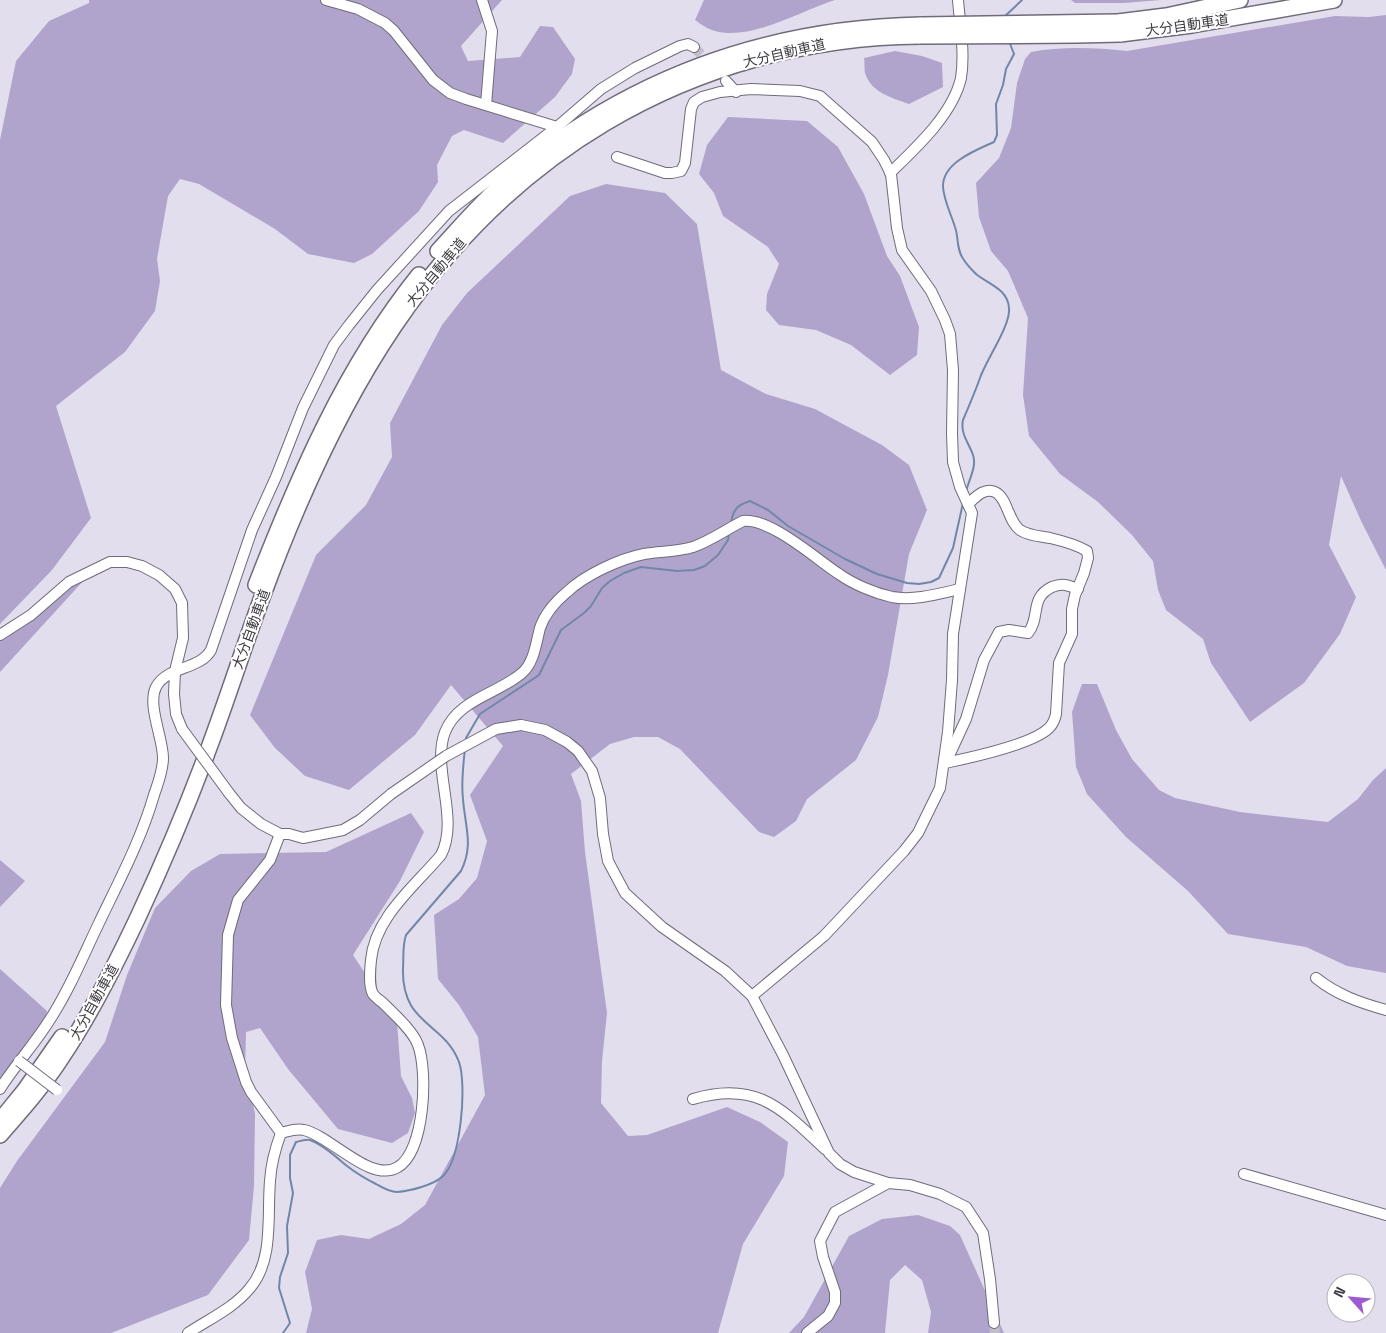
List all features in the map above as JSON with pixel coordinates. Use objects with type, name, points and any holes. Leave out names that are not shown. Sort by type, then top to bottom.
[{"type":"highway","name":"大分自動車道","points":[[1119,28],[1240,0]]},
{"type":"highway","name":"大分自動車道","points":[[0,1120],[53,1052],[81,1007],[118,937],[172,816],[255,587],[283,517],[314,444],[347,382],[397,302],[435,254],[508,178],[544,150],[584,123],[629,97],[668,78],[714,60],[774,42],[829,31],[886,26],[921,30],[1192,26],[1334,0]]},
{"type":"highway","name":"大分自動車道","points":[[0,1136],[33,1097],[61,1059],[90,1012],[126,942],[181,820],[210,747],[264,590],[324,450],[356,388],[382,344],[405,309],[442,262],[478,222],[509,193],[551,159],[590,132],[634,106],[719,69],[778,53],[839,41],[921,30]]},
{"type":"street","points":[[326,0],[358,9],[385,23],[394,31],[433,80],[450,93],[557,127]]},
{"type":"street","points":[[482,0],[492,31],[486,105]]},
{"type":"street","points":[[890,173],[911,153],[946,112],[957,89],[962,60],[958,0]]},
{"type":"street","points":[[0,1089],[49,1021],[139,838],[148,817],[162,767],[162,744],[154,711],[154,690],[162,680],[176,671],[201,660],[211,650],[252,530],[276,477],[303,408],[334,345],[377,290],[449,211],[557,127],[601,89],[621,76],[680,46],[688,44],[694,47]]},
{"type":"street","points":[[726,81],[736,92]]},
{"type":"street","points":[[617,157],[665,173],[680,171],[685,162],[689,117],[694,102],[711,94],[751,89],[800,91],[820,96],[872,142],[884,160],[890,173],[897,228],[902,250],[931,291],[946,320],[950,334],[953,370],[953,462],[960,487],[972,513],[953,634],[952,680],[945,764],[939,789],[918,832],[904,851],[824,936],[752,996]]},
{"type":"street","points":[[945,764],[1018,744],[1050,728],[1056,714],[1059,663],[1072,634],[1072,609],[1088,558],[1087,551],[1074,544],[1023,532],[1014,524],[999,495],[993,491],[982,492],[968,504]]},
{"type":"street","points":[[188,1333],[236,1302],[251,1288],[262,1266],[267,1244],[273,1159],[282,1133],[292,1129],[304,1130],[374,1169],[387,1171],[399,1166],[411,1151],[417,1139],[421,1120],[423,1071],[421,1056],[418,1043],[398,1017],[373,993],[371,988],[371,960],[375,941],[392,909],[441,855],[446,845],[448,831],[441,751],[446,731],[458,712],[485,694],[510,683],[524,671],[530,662],[540,628],[551,607],[569,590],[605,568],[642,555],[683,550],[743,521],[750,520],[784,536],[840,575],[870,590],[892,597],[910,598],[936,595],[960,589]]},
{"type":"street","points":[[0,635],[31,615],[69,582],[110,562],[127,562],[142,566],[159,575],[175,589],[182,604],[183,638],[176,671],[174,694],[176,714],[182,729],[241,808],[261,824],[280,834],[289,834],[303,838],[343,830],[360,820],[391,794],[446,756],[496,729],[521,725],[546,730],[567,742],[578,751],[592,771],[600,798],[603,834],[608,861],[625,893],[662,927],[725,971],[752,996],[775,1038],[829,1153]]},
{"type":"street","points":[[945,764],[963,727],[984,660],[999,632],[1009,630],[1028,633],[1032,627],[1041,594],[1059,584],[1066,584],[1078,589]]},
{"type":"street","points":[[280,834],[270,860],[258,872],[238,900],[228,935],[226,1005],[232,1038],[246,1082],[251,1092],[282,1133]]},
{"type":"street","points":[[1316,978],[1324,985],[1356,1001],[1386,1010]]},
{"type":"street","points":[[19,1061],[56,1090]]},
{"type":"street","points":[[694,1099],[718,1094],[758,1097],[786,1113],[840,1164],[854,1172],[888,1183],[910,1185],[940,1194],[966,1207],[983,1233],[994,1322]]},
{"type":"street","points":[[1244,1174],[1386,1215]]},
{"type":"street","points":[[807,1333],[828,1316],[835,1302],[835,1292],[820,1242],[835,1212],[888,1183]]},
{"type":"shaded area","points":[[89,0],[502,0],[461,46],[468,61],[520,57],[540,26],[553,27],[575,59],[572,74],[555,97],[503,143],[464,130],[452,136],[437,165],[438,182],[419,211],[372,254],[354,263],[308,254],[275,229],[199,184],[180,179],[168,196],[157,259],[160,281],[155,311],[125,352],[56,406],[91,518],[52,570],[0,624],[0,140],[16,61],[49,21],[89,3]]},
{"type":"shaded area","points":[[704,0],[835,0],[760,28],[729,33],[712,30],[695,20]]},
{"type":"shaded area","points":[[1071,0],[1161,0],[1124,3],[1075,3]]},
{"type":"shaded area","points":[[1386,15],[1386,570],[1341,476],[1329,545],[1356,597],[1340,634],[1304,683],[1250,722],[1211,663],[1203,639],[1166,610],[1158,590],[1153,561],[1132,535],[1098,502],[1060,474],[1029,436],[1023,395],[1028,318],[1008,271],[991,251],[979,217],[976,183],[999,158],[1011,128],[1017,83],[1025,59],[1031,52],[1079,48],[1127,51],[1335,16],[1369,17]]},
{"type":"shaded area","points":[[895,51],[922,56],[942,63],[943,87],[909,104],[877,90],[868,80],[865,73],[864,58]]},
{"type":"shaded area","points":[[728,117],[807,121],[838,147],[864,194],[887,256],[900,276],[919,327],[917,355],[890,375],[851,345],[816,330],[779,325],[766,310],[767,294],[779,264],[768,247],[723,216],[714,193],[699,174],[707,145]]},
{"type":"shaded area","points":[[606,184],[665,193],[697,224],[721,370],[766,394],[815,409],[882,445],[909,465],[927,510],[909,554],[888,675],[878,717],[856,760],[807,799],[796,821],[774,837],[759,832],[680,749],[658,737],[634,737],[610,744],[571,774],[581,801],[585,852],[607,1013],[602,1061],[601,1103],[628,1136],[647,1135],[727,1107],[760,1122],[788,1142],[784,1176],[743,1244],[718,1333],[306,1333],[312,1309],[305,1272],[317,1240],[341,1235],[369,1239],[401,1224],[425,1205],[485,1095],[478,1037],[459,1005],[438,979],[434,915],[459,899],[477,878],[487,841],[470,795],[503,746],[451,685],[415,735],[349,790],[305,776],[275,748],[250,715],[316,555],[366,505],[392,457],[390,423],[442,325],[467,293],[570,196]]},
{"type":"shaded area","points":[[82,578],[85,579],[0,672],[0,639],[35,616]]},
{"type":"shaded area","points":[[1082,684],[1097,684],[1116,730],[1132,759],[1159,790],[1175,798],[1240,812],[1328,822],[1358,799],[1373,780],[1386,768],[1386,973],[1347,966],[1306,947],[1228,934],[1188,891],[1126,837],[1087,794],[1076,767],[1072,712]]},
{"type":"shaded area","points":[[411,813],[424,832],[400,881],[353,955],[397,1022],[401,1076],[412,1098],[415,1113],[408,1133],[392,1143],[338,1129],[288,1069],[260,1028],[246,1032],[245,1069],[255,1114],[254,1186],[249,1240],[208,1295],[111,1333],[0,1333],[0,1188],[17,1161],[105,1042],[127,975],[155,908],[191,871],[220,854],[326,852]]},
{"type":"shaded area","points":[[0,860],[25,881],[0,907]]},
{"type":"shaded area","points":[[0,969],[47,1011],[46,1018],[0,1086]]},
{"type":"shaded area","points":[[918,1215],[950,1226],[960,1235],[1004,1333],[928,1333],[931,1312],[922,1280],[905,1265],[890,1280],[885,1333],[789,1333],[804,1317],[849,1236],[882,1219]]},
{"type":"waterway","points":[[1002,19],[1022,0]]},
{"type":"waterway","points":[[966,491],[974,459],[964,434],[963,420],[983,371],[1006,324],[1009,308],[1005,296],[997,288],[976,274],[961,256],[943,187],[944,179],[954,164],[970,153],[994,142],[997,135],[996,104],[1003,85],[1006,69],[1014,54],[1009,41]]},
{"type":"waterway","points":[[731,523],[736,509],[750,501],[768,510],[788,526],[845,559],[877,574],[907,583],[919,584],[931,582],[939,578],[953,548],[963,503]]},
{"type":"waterway","points":[[466,742],[466,738],[480,714],[539,675],[561,630],[584,613],[591,606],[602,588],[610,581],[624,573],[641,567],[677,571],[694,570],[705,566],[718,555],[728,540],[729,533]]},
{"type":"waterway","points":[[283,1333],[290,1323],[279,1288],[280,1277],[288,1253],[287,1226],[293,1193],[290,1178],[290,1155],[296,1142],[303,1140],[315,1142],[361,1176],[394,1192],[415,1189],[439,1179],[449,1167],[454,1154],[461,1121],[462,1104],[459,1062],[444,1038],[416,1012],[409,1001],[404,987],[403,952],[406,935],[461,871],[465,862],[468,844],[462,787],[465,749]]},
{"type":"tunnel","points":[[694,47],[712,66]]},
{"type":"tunnel","points":[[994,1323],[995,1333]]}]
